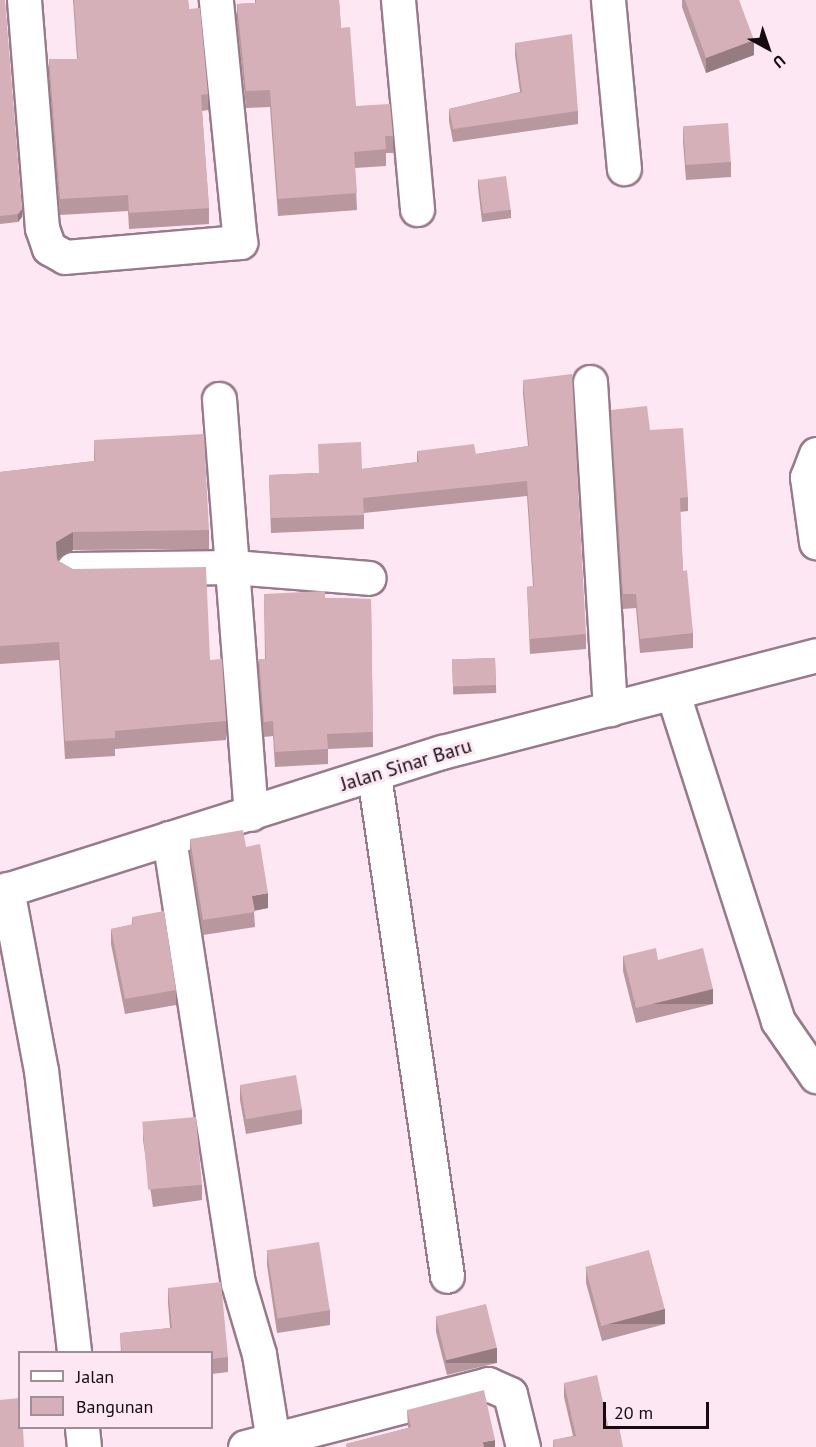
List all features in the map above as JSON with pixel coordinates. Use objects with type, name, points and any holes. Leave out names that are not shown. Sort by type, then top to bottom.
[{"type":"street","points":[[24,0],[42,228],[49,248],[65,257],[240,242],[216,0]]},
{"type":"street","points":[[398,0],[417,208]]},
{"type":"street","points":[[608,0],[624,168]]},
{"type":"street","points":[[590,382],[610,709]]},
{"type":"street","points":[[219,399],[251,814]]},
{"type":"street","points":[[816,454],[807,477],[816,542]]},
{"type":"street","points":[[73,569],[233,567],[369,578]]},
{"type":"street","name":"Jalan Sinar Baru","points":[[4,890],[374,775],[816,654]]},
{"type":"street","points":[[673,694],[778,1021],[816,1076]]},
{"type":"street","points":[[374,775],[447,1276]]},
{"type":"street","points":[[169,838],[238,1283],[259,1354],[264,1445],[488,1384],[510,1394],[523,1447]]},
{"type":"street","points":[[4,890],[41,1070],[74,1351]]},
{"type":"street","points":[[82,1429],[84,1447]]},
{"type":"building","points":[[0,0],[5,0],[22,209],[18,214],[0,216]]},
{"type":"building","points":[[74,0],[188,0],[189,9],[200,8],[208,94],[201,95],[209,208],[129,213],[128,195],[60,199],[49,59],[78,59]]},
{"type":"building","points":[[256,0],[339,0],[341,28],[350,27],[356,106],[390,104],[393,136],[385,136],[386,149],[354,152],[357,193],[278,199],[270,90],[246,91],[237,4],[256,3]]},
{"type":"building","points":[[685,0],[739,0],[754,40],[706,58]]},
{"type":"building","points":[[572,34],[578,111],[453,129],[449,109],[522,92],[515,43]]},
{"type":"building","points":[[728,123],[731,162],[686,165],[683,126]]},
{"type":"building","points":[[506,176],[511,210],[483,214],[478,180]]},
{"type":"building","points":[[572,374],[586,634],[530,639],[527,587],[534,586],[527,481],[363,498],[364,515],[271,518],[269,475],[319,473],[318,444],[361,442],[362,469],[419,462],[417,451],[474,444],[476,454],[529,446],[523,380]]},
{"type":"building","points":[[647,406],[650,430],[683,428],[688,497],[680,498],[683,571],[687,570],[693,633],[640,639],[636,594],[623,594],[611,410]]},
{"type":"building","points":[[204,434],[209,530],[73,532],[56,542],[57,560],[73,569],[206,567],[210,660],[222,659],[226,721],[115,731],[115,738],[65,741],[59,642],[0,646],[0,472],[95,461],[94,440]]},
{"type":"building","points":[[325,591],[325,598],[371,599],[373,732],[327,734],[328,749],[275,752],[273,721],[264,722],[259,659],[266,659],[264,594]]},
{"type":"building","points":[[495,658],[496,685],[453,686],[452,660]]},
{"type":"building","points":[[243,830],[246,847],[260,844],[268,893],[252,896],[255,912],[203,920],[190,839]]},
{"type":"building","points":[[164,911],[176,990],[125,999],[111,929],[133,924],[132,917]]},
{"type":"building","points":[[656,948],[658,960],[703,948],[713,989],[636,1008],[623,956]]},
{"type":"building","points":[[296,1075],[302,1109],[246,1119],[240,1085]]},
{"type":"building","points":[[196,1117],[202,1185],[148,1189],[142,1122]]},
{"type":"building","points":[[319,1242],[330,1310],[277,1318],[267,1250]]},
{"type":"building","points":[[649,1250],[665,1309],[601,1326],[585,1267]]},
{"type":"building","points":[[221,1282],[228,1357],[213,1359],[213,1351],[122,1351],[120,1333],[172,1328],[168,1288]]},
{"type":"building","points":[[486,1304],[497,1348],[446,1360],[436,1317]]},
{"type":"building","points":[[597,1375],[609,1429],[619,1426],[623,1447],[554,1447],[553,1440],[576,1436],[564,1383]]},
{"type":"building","points":[[484,1390],[495,1440],[483,1442],[484,1447],[346,1447],[346,1444],[411,1427],[407,1410]]},
{"type":"building","points":[[18,1398],[18,1429],[23,1429],[24,1447],[0,1447],[0,1400]]}]
